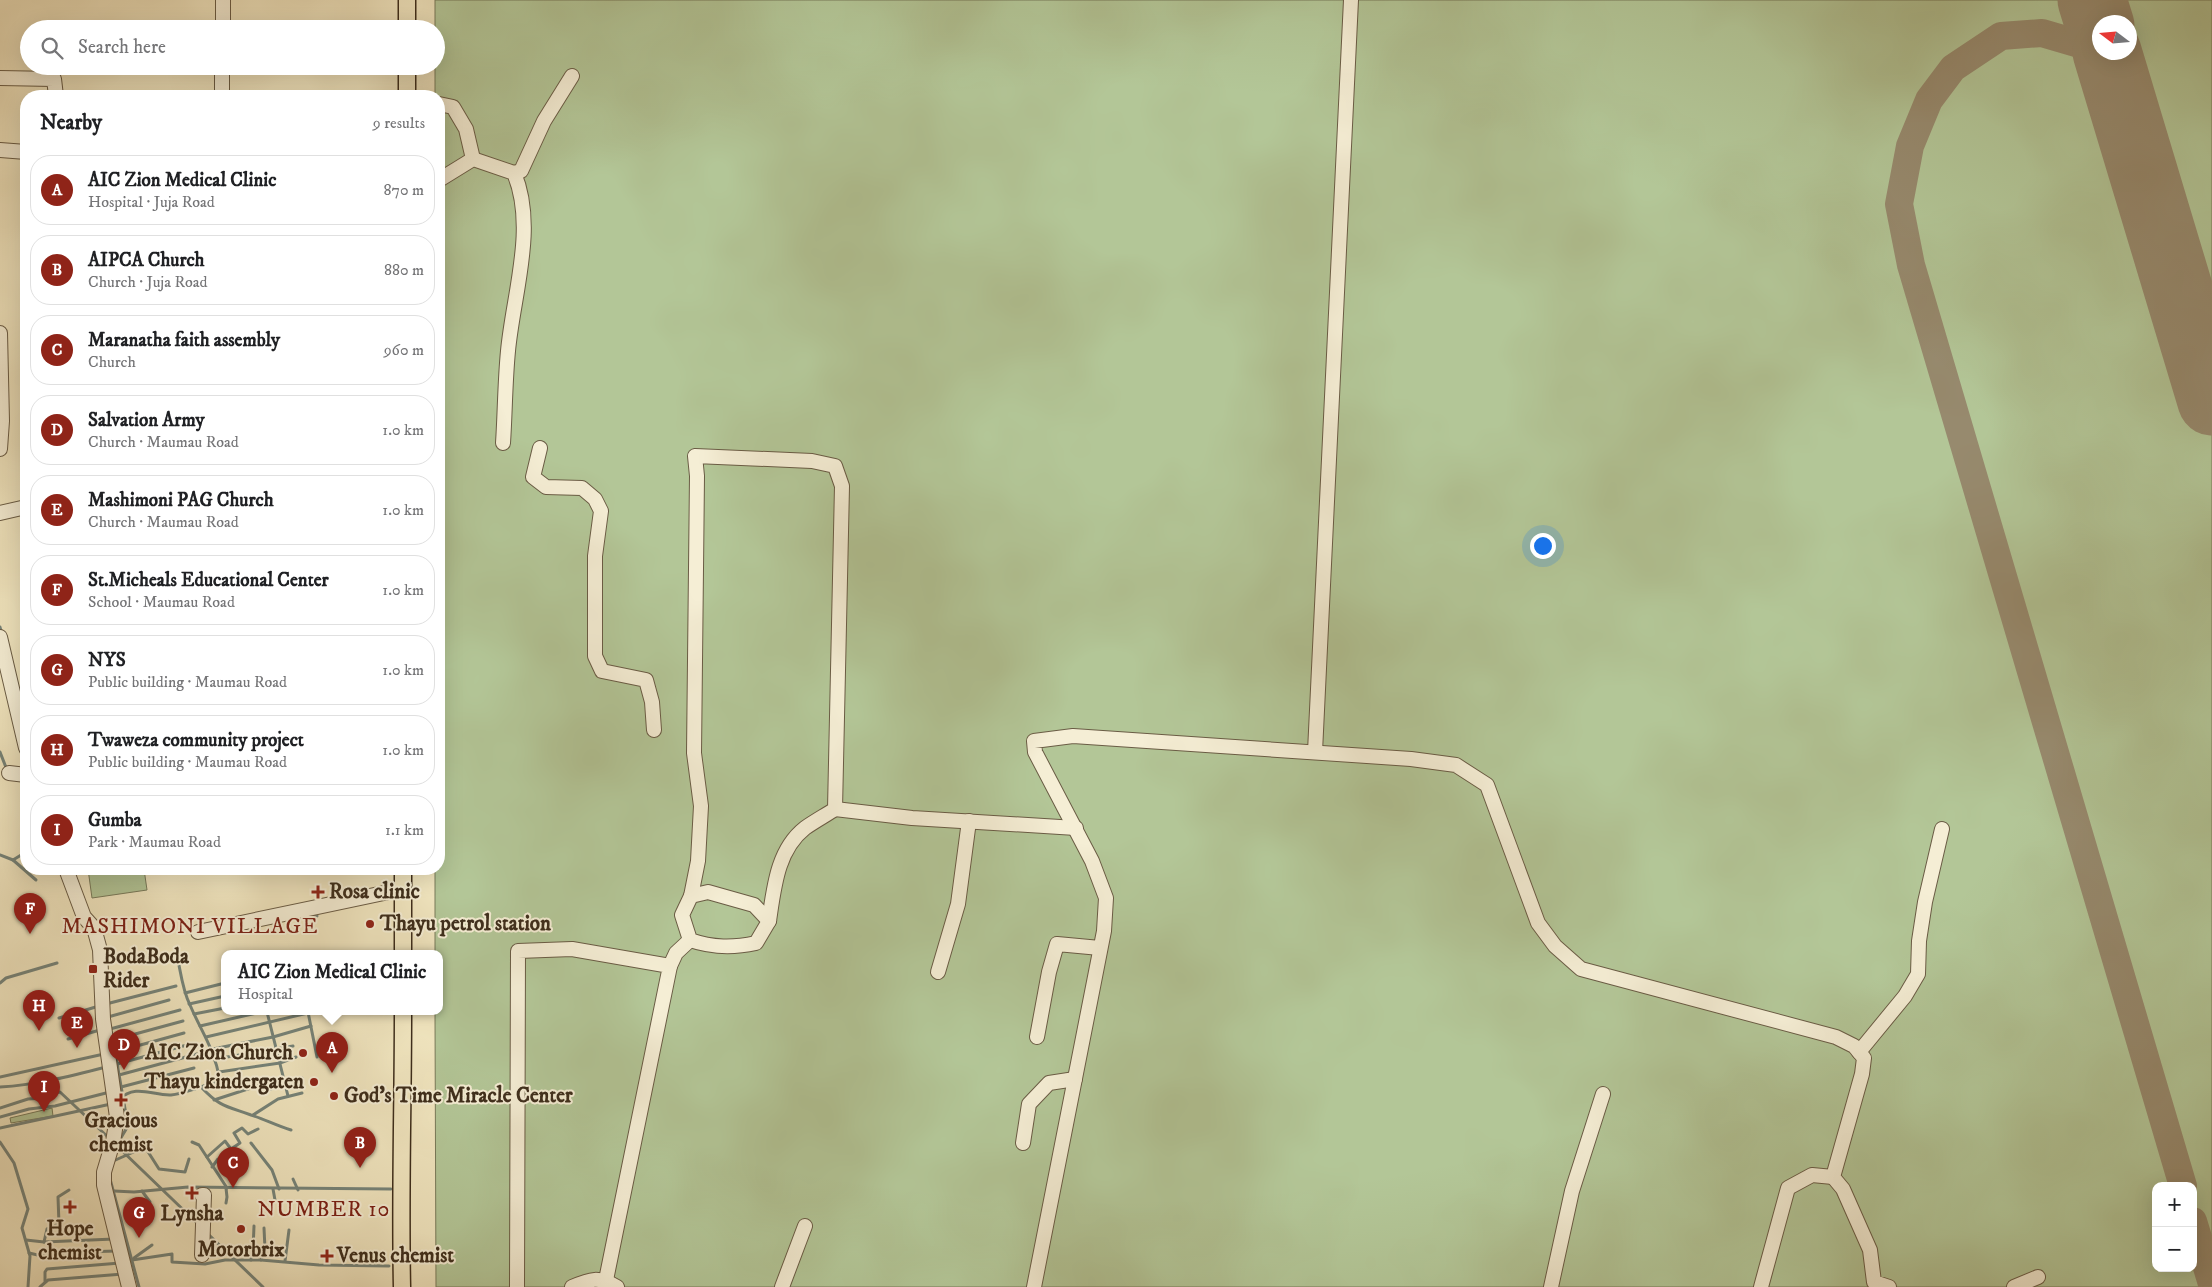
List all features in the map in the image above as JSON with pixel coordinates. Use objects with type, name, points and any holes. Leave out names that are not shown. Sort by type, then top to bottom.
[{"type":"main road","points":[[407,0],[407,20]]},
{"type":"main road","points":[[406,75],[407,90]]},
{"type":"main road","points":[[403,875],[403,950]]},
{"type":"main road","points":[[402,1287],[400,1201],[403,1131],[403,1015]]},
{"type":"street","points":[[223,0],[223,20]]},
{"type":"street","points":[[1315,752],[1351,0]]},
{"type":"street","points":[[222,75],[222,90]]},
{"type":"street","points":[[473,159],[514,173],[521,172],[544,121],[572,76]]},
{"type":"street","points":[[0,78],[54,79],[55,90]]},
{"type":"street","points":[[445,105],[453,107],[466,129],[473,159]]},
{"type":"street","points":[[0,150],[20,152]]},
{"type":"street","points":[[445,176],[473,159]]},
{"type":"street","points":[[503,444],[508,350],[519,284],[524,222],[521,189],[514,173]]},
{"type":"street","points":[[0,333],[2,421],[0,449]]},
{"type":"street","points":[[540,448],[533,477],[546,488],[582,488],[595,499],[601,511],[595,556],[595,656],[602,671],[646,680],[652,702],[654,730]]},
{"type":"street","points":[[690,940],[682,915],[691,896],[698,861],[701,806],[694,753],[697,486],[695,456],[812,461],[835,466],[842,486],[835,809]]},
{"type":"street","points":[[0,513],[20,509]]},
{"type":"street","points":[[0,637],[20,722]]},
{"type":"street","points":[[1034,1287],[1104,931],[1106,898],[1092,861],[1076,828],[1044,772],[1035,752],[1034,741],[1073,736],[1410,759],[1456,765],[1487,785],[1538,923],[1555,946],[1581,969],[1836,1037],[1854,1046],[1864,1058],[1862,1074],[1833,1177]]},
{"type":"street","points":[[9,773],[20,774]]},
{"type":"street","points":[[690,940],[708,946],[735,948],[756,944],[768,921],[776,874],[786,850],[804,829],[835,809],[912,818],[1076,828]]},
{"type":"street","points":[[938,972],[958,904],[969,822]]},
{"type":"street","points":[[1859,1052],[1905,996],[1918,974],[1919,941],[1925,902],[1942,829]]},
{"type":"street","points":[[68,875],[81,910],[94,928],[99,945],[103,1019],[117,1117],[115,1136],[104,1172],[104,1185],[129,1287]]},
{"type":"street","points":[[198,932],[403,889]]},
{"type":"street","points":[[691,896],[708,892],[754,905],[768,921]]},
{"type":"street","points":[[572,1287],[588,1280],[611,1284],[670,966],[676,954],[690,940]]},
{"type":"street","points":[[1036,1037],[1049,972],[1057,944],[1100,948]]},
{"type":"street","points":[[517,1287],[518,951],[572,950],[670,966]]},
{"type":"street","points":[[1023,1143],[1029,1104],[1049,1083],[1075,1079]]},
{"type":"street","points":[[1551,1287],[1572,1191],[1603,1094]]},
{"type":"street","points":[[1761,1287],[1788,1188],[1812,1175],[1833,1177],[1843,1190],[1870,1250],[1874,1282],[1889,1287]]},
{"type":"street","points":[[202,1196],[204,1195],[202,1255]]},
{"type":"street","points":[[782,1287],[804,1226]]},
{"type":"street","points":[[1864,1287],[1870,1250]]},
{"type":"street","points":[[2014,1287],[2038,1277]]},
{"type":"green space","points":[[435,0],[2212,0],[2212,1287],[436,1287],[435,1015],[443,1015],[443,950],[435,950],[435,875],[445,875],[445,90],[435,90],[435,75],[445,75],[445,20],[435,20]]},
{"type":"green space","points":[[89,875],[145,875],[147,890],[92,898]]},
{"type":"green space","points":[[52,1108],[53,1116],[11,1123],[10,1118]]},
{"type":"waterway","points":[[0,627],[2,635]]},
{"type":"waterway","points":[[0,752],[7,770]]},
{"type":"waterway","points":[[0,855],[13,860],[20,856]]},
{"type":"waterway","points":[[13,860],[20,866]]},
{"type":"waterway","points":[[30,875],[36,880]]},
{"type":"waterway","points":[[290,919],[317,916]]},
{"type":"waterway","points":[[178,960],[182,983],[194,1015],[211,1050],[220,1080],[201,1087]]},
{"type":"waterway","points":[[0,983],[6,978],[57,963]]},
{"type":"waterway","points":[[185,993],[221,984]]},
{"type":"waterway","points":[[106,1004],[176,986]]},
{"type":"waterway","points":[[189,1004],[221,997]]},
{"type":"waterway","points":[[108,1017],[169,1000]]},
{"type":"waterway","points":[[59,1018],[99,1006]]},
{"type":"waterway","points":[[194,1014],[221,1009]]},
{"type":"waterway","points":[[110,1029],[180,1010]]},
{"type":"waterway","points":[[200,1026],[248,1015]]},
{"type":"waterway","points":[[268,1015],[288,1096]]},
{"type":"waterway","points":[[206,1037],[300,1015]]},
{"type":"waterway","points":[[309,1015],[317,1057]]},
{"type":"waterway","points":[[113,1040],[183,1021]]},
{"type":"waterway","points":[[213,1049],[273,1037],[311,1026]]},
{"type":"waterway","points":[[68,1039],[100,1030]]},
{"type":"waterway","points":[[115,1052],[184,1033]]},
{"type":"waterway","points":[[117,1064],[187,1045]]},
{"type":"waterway","points":[[114,1046],[128,1126],[119,1141]]},
{"type":"waterway","points":[[215,1059],[293,1046]]},
{"type":"waterway","points":[[0,1077],[104,1054]]},
{"type":"waterway","points":[[119,1075],[197,1054]]},
{"type":"waterway","points":[[219,1072],[280,1063],[296,1057]]},
{"type":"waterway","points":[[0,1087],[67,1077],[106,1067]]},
{"type":"waterway","points":[[121,1087],[194,1068]]},
{"type":"waterway","points":[[214,1100],[260,1085],[265,1091],[302,1078]]},
{"type":"waterway","points":[[119,1100],[131,1092],[138,1091],[171,1095],[201,1087],[213,1099],[224,1105],[291,1130]]},
{"type":"waterway","points":[[0,1108],[28,1099],[44,1098],[46,1093],[60,1092],[110,1139]]},
{"type":"waterway","points":[[0,1117],[106,1093]]},
{"type":"waterway","points":[[253,1115],[278,1099],[302,1093]]},
{"type":"waterway","points":[[0,1128],[111,1104]]},
{"type":"waterway","points":[[207,1157],[225,1141],[231,1149],[240,1143],[234,1133],[242,1128],[248,1134],[258,1129]]},
{"type":"waterway","points":[[0,1142],[14,1163],[28,1209],[22,1228],[30,1256],[28,1287]]},
{"type":"waterway","points":[[192,1142],[199,1145],[227,1188]]},
{"type":"waterway","points":[[251,1143],[272,1170],[279,1189]]},
{"type":"waterway","points":[[116,1145],[198,1224]]},
{"type":"waterway","points":[[111,1162],[145,1147],[159,1169],[185,1172],[189,1159]]},
{"type":"waterway","points":[[212,1167],[218,1159]]},
{"type":"waterway","points":[[110,1179],[139,1287]]},
{"type":"waterway","points":[[293,1179],[298,1190]]},
{"type":"waterway","points":[[114,1191],[134,1192],[188,1187],[391,1189]]},
{"type":"waterway","points":[[226,1188],[226,1203]]},
{"type":"waterway","points":[[273,1189],[275,1200]]},
{"type":"waterway","points":[[44,1242],[47,1229],[59,1224],[58,1197],[69,1190]]},
{"type":"waterway","points":[[142,1191],[150,1202]]},
{"type":"waterway","points":[[251,1260],[254,1226]]},
{"type":"waterway","points":[[261,1260],[265,1249],[264,1228]]},
{"type":"waterway","points":[[285,1261],[289,1230]]},
{"type":"waterway","points":[[79,1231],[79,1240]]},
{"type":"waterway","points":[[208,1234],[263,1287]]},
{"type":"waterway","points":[[26,1240],[44,1242],[114,1239]]},
{"type":"waterway","points":[[134,1258],[152,1245]]},
{"type":"waterway","points":[[29,1253],[42,1256],[116,1251]]},
{"type":"waterway","points":[[132,1260],[172,1254],[172,1262],[205,1264],[225,1260],[261,1260],[319,1265],[389,1266]]},
{"type":"waterway","points":[[45,1281],[47,1269],[120,1263]]},
{"type":"waterway","points":[[40,1287],[48,1280],[123,1274]]},
{"type":"taxiway","points":[[2092,48],[2042,33],[2001,36],[1953,68],[1929,100],[1910,146],[1899,204],[1911,265],[2182,1182]]},
{"type":"taxiway","points":[[2195,1227],[2212,1284]]},
{"type":"runway","points":[[2092,0],[2097,15]]},
{"type":"runway","points":[[2109,60],[2212,401]]},
{"type":"place","name":"Rosa clinic","points":[[318,892]]},
{"type":"place","name":"Thayu petrol station","points":[[370,924]]},
{"type":"place","name":"St.Micheals Educational Center","points":[[30,934]]},
{"type":"place","name":"BodaBoda Rider","points":[[93,969]]},
{"type":"place","name":"Twaweza community project","points":[[39,1031]]},
{"type":"place","name":"Mashimoni PAG Church","points":[[77,1048]]},
{"type":"place","name":"AIC Zion Church","points":[[303,1053]]},
{"type":"place","name":"Salvation Army","points":[[124,1070]]},
{"type":"place","name":"AIC Zion Medical Clinic","points":[[332,1073]]},
{"type":"place","name":"Thayu kindergaten","points":[[314,1082]]},
{"type":"place","name":"God's Time Miracle Center","points":[[334,1096]]},
{"type":"place","name":"Gracious chemist","points":[[121,1100]]},
{"type":"place","name":"Gumba","points":[[44,1112]]},
{"type":"place","name":"AIPCA Church","points":[[360,1168]]},
{"type":"place","name":"Maranatha faith assembly","points":[[233,1188]]},
{"type":"place","name":"Lynsha","points":[[192,1193]]},
{"type":"place","name":"Hope chemist","points":[[70,1207]]},
{"type":"place","name":"Motorbrix","points":[[241,1229]]},
{"type":"place","name":"NYS","points":[[139,1238]]},
{"type":"place","name":"Venus chemist","points":[[327,1256]]},
{"type":"district","name":"MASHIMONI VILLAGE","points":[[190,926]]},
{"type":"district","name":"NUMBER 10","points":[[324,1209]]}]
